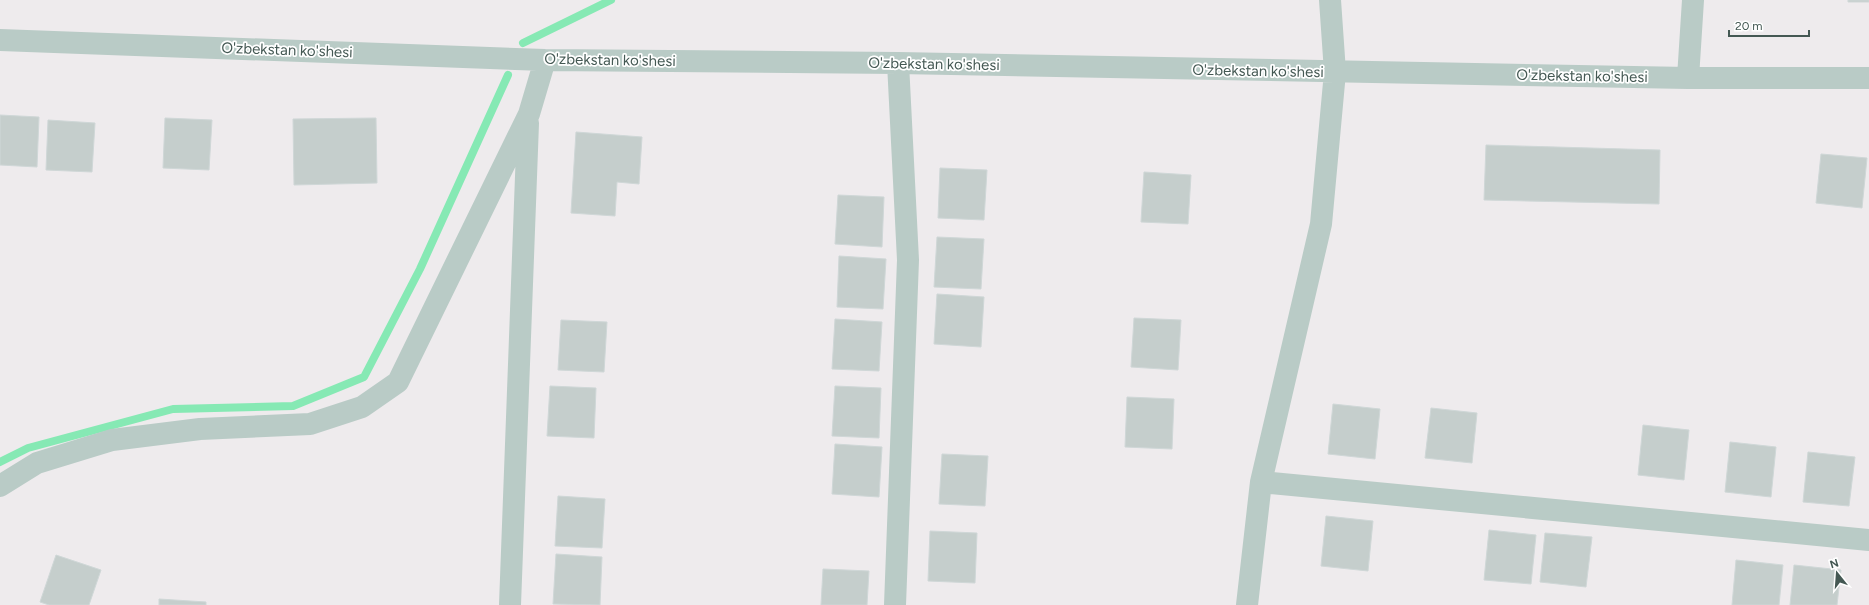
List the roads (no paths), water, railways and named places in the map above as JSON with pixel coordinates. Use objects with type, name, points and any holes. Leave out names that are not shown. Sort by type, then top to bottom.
[{"type":"street","points":[[1247,605],[1262,482],[1321,224],[1335,72],[1330,0]]},
{"type":"street","points":[[1688,78],[1693,0]]},
{"type":"street","name":"O'zbekstan ko'shesi","points":[[0,40],[545,60],[898,63],[1688,78],[1869,78]]},
{"type":"street","points":[[0,486],[37,463],[112,440],[200,429],[310,424],[362,407],[398,382],[528,114],[545,60]]},
{"type":"street","points":[[895,605],[908,260],[898,63]]},
{"type":"street","points":[[510,605],[528,114]]},
{"type":"street","points":[[1262,482],[1869,540]]},
{"type":"waterway","points":[[523,43],[611,0]]},
{"type":"waterway","points":[[0,462],[28,448],[173,409],[293,406],[364,377],[420,269],[508,75]]}]
